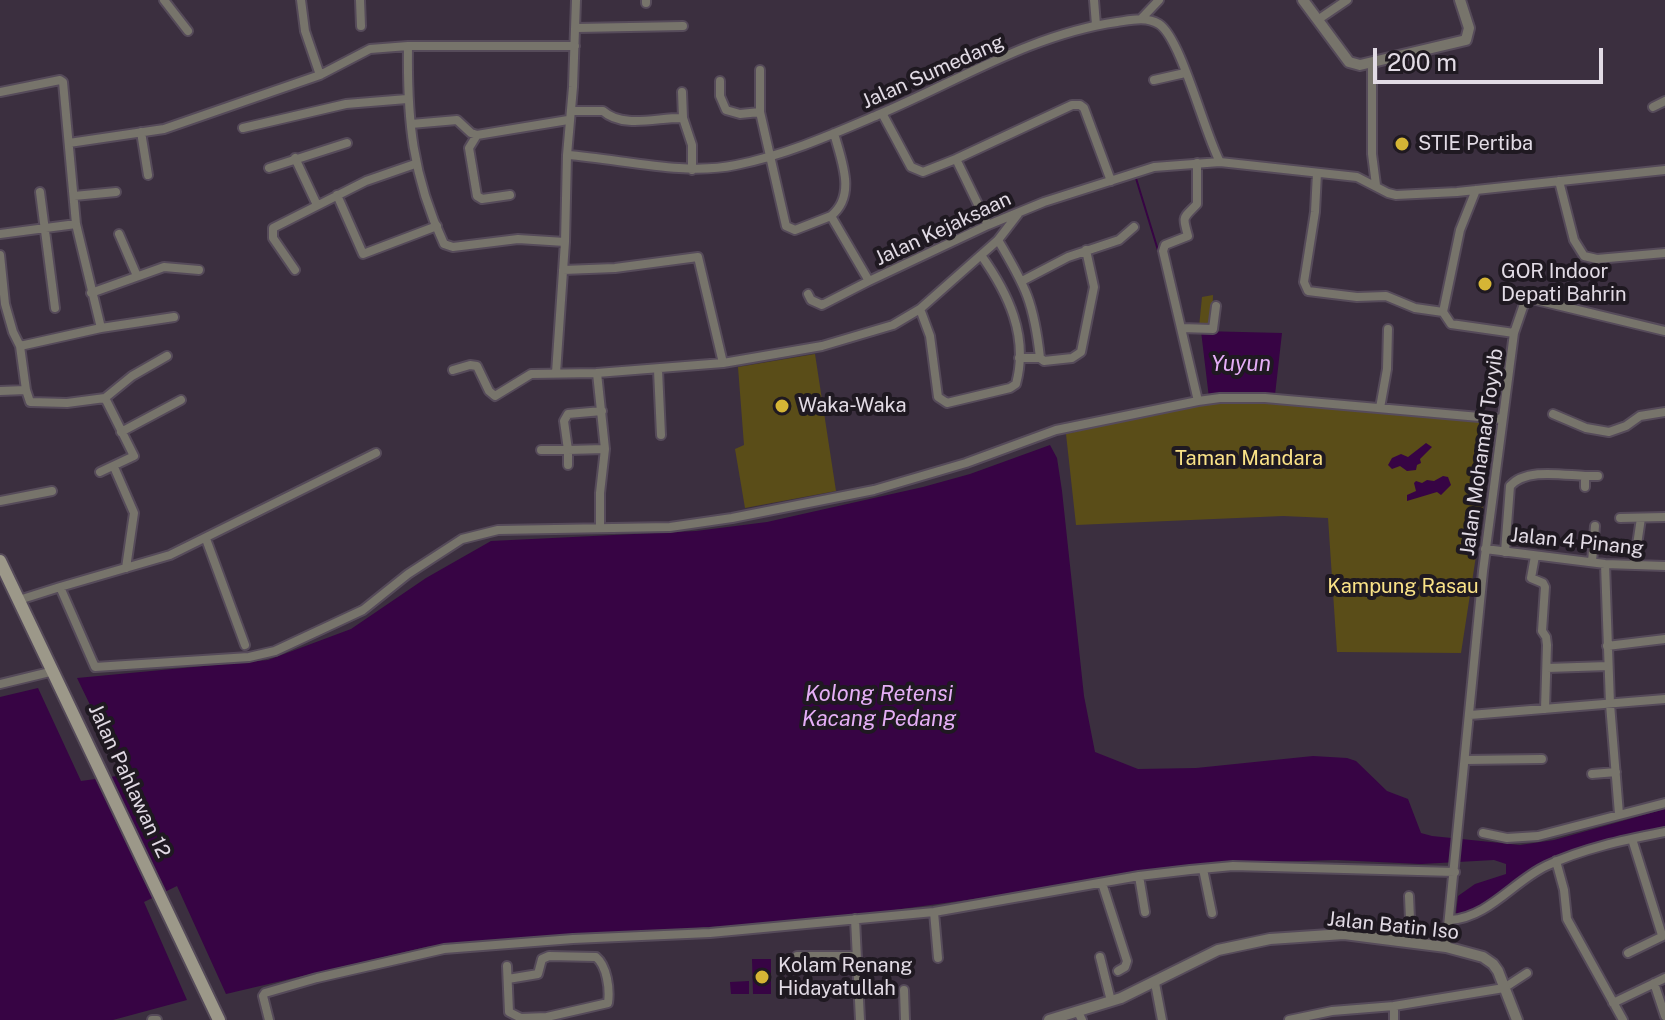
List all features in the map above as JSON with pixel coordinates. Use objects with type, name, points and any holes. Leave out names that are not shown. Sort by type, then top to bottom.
[{"type":"main road","name":"Jalan Pahlawan 12","points":[[0,561],[219,1020]]},
{"type":"street","points":[[164,0],[188,31]]},
{"type":"street","points":[[301,0],[305,31],[320,75]]},
{"type":"street","points":[[360,0],[361,26]]},
{"type":"street","points":[[556,373],[577,28],[576,0]]},
{"type":"street","points":[[1094,0],[1096,25]]},
{"type":"street","points":[[1159,0],[1141,19],[1157,23],[1166,31],[1220,162],[1357,177],[1396,195],[1476,190],[1665,170]]},
{"type":"street","points":[[1303,0],[1349,62],[1369,64],[1466,40],[1469,28],[1460,0]]},
{"type":"street","points":[[1319,19],[1347,0]]},
{"type":"street","name":"Jalan Sumedang","points":[[567,155],[692,170],[733,166],[769,157],[834,133],[1057,35],[1096,25],[1141,19]]},
{"type":"street","points":[[577,28],[683,26]]},
{"type":"street","points":[[408,46],[407,99],[415,164],[442,241],[449,247],[518,239],[565,242]]},
{"type":"street","points":[[69,143],[164,129],[320,75],[365,50],[408,46],[575,46]]},
{"type":"street","points":[[1369,64],[1376,185]]},
{"type":"street","points":[[760,70],[760,112],[786,226],[795,230],[831,216],[838,210],[846,188],[834,133]]},
{"type":"street","points":[[1154,80],[1185,73]]},
{"type":"street","points":[[0,92],[60,80],[64,87],[76,224],[101,328]]},
{"type":"street","points":[[720,81],[720,96],[726,110],[740,114],[760,112]]},
{"type":"street","points":[[682,92],[683,118],[692,145],[692,170]]},
{"type":"street","points":[[243,128],[346,104],[407,99]]},
{"type":"street","points":[[1653,107],[1665,101]]},
{"type":"street","points":[[882,113],[915,171],[923,172],[1076,104],[1084,108],[1111,181]]},
{"type":"street","points":[[411,124],[457,120],[477,135],[603,111],[608,116],[624,120],[683,118]]},
{"type":"street","points":[[141,132],[148,175]]},
{"type":"street","points":[[477,135],[469,148],[477,196],[482,199],[510,195]]},
{"type":"street","points":[[269,168],[347,143]]},
{"type":"street","points":[[295,158],[317,205]]},
{"type":"street","points":[[956,159],[988,225]]},
{"type":"street","name":"Jalan Kejaksaan","points":[[831,216],[869,281],[1020,211],[1154,167],[1220,162]]},
{"type":"street","points":[[1197,163],[1197,204],[1184,215],[1188,236],[1165,245],[1163,251],[1198,401]]},
{"type":"street","points":[[295,270],[273,238],[273,228],[366,181],[415,164]]},
{"type":"street","points":[[1317,173],[1315,212],[1304,282],[1306,289],[1357,297],[1386,296],[1415,308],[1443,312],[1460,230],[1476,190]]},
{"type":"street","points":[[1559,181],[1574,240],[1584,256],[1597,259],[1665,253]]},
{"type":"street","points":[[40,192],[55,308]]},
{"type":"street","points":[[74,196],[116,192]]},
{"type":"street","points":[[337,195],[363,254],[437,226]]},
{"type":"street","points":[[453,370],[477,366],[489,391],[495,396],[531,374],[658,370],[723,363],[847,341],[893,325],[920,309],[998,240],[1020,211]]},
{"type":"street","points":[[0,234],[76,224]]},
{"type":"street","points":[[1022,281],[1048,266],[1119,240],[1134,227]]},
{"type":"street","points":[[119,234],[137,276]]},
{"type":"street","points":[[998,240],[1022,281],[1034,311],[1040,358]]},
{"type":"street","points":[[1019,358],[1040,358],[1044,361],[1072,358],[1081,352],[1094,287],[1086,250]]},
{"type":"street","points":[[0,255],[9,320],[20,346],[28,399],[35,403],[67,403],[105,398],[132,376],[167,356]]},
{"type":"street","points":[[920,309],[930,336],[941,401],[947,403],[1016,384],[1019,358],[1016,316],[981,255]]},
{"type":"street","points":[[563,270],[615,268],[698,257],[723,363]]},
{"type":"street","points":[[91,293],[164,267],[199,270]]},
{"type":"street","points":[[808,294],[811,300],[822,305],[869,281]]},
{"type":"street","points":[[1514,333],[1524,304],[1532,299],[1665,331]]},
{"type":"street","points":[[1181,328],[1213,329],[1216,306]]},
{"type":"street","name":"Jalan Mohamad Toyyib","points":[[1443,312],[1451,324],[1514,333],[1485,549],[1456,868]]},
{"type":"street","points":[[20,346],[101,328],[174,317]]},
{"type":"street","points":[[1380,408],[1387,369],[1388,329]]},
{"type":"street","points":[[658,370],[661,435]]},
{"type":"street","points":[[597,373],[605,449],[600,528]]},
{"type":"street","points":[[0,391],[26,390]]},
{"type":"street","points":[[100,472],[134,456],[105,398]]},
{"type":"street","points":[[60,587],[95,667],[249,657],[275,651],[363,610],[408,574],[462,539],[498,530],[670,527],[732,518],[859,493],[966,463],[1056,430],[1220,398],[1265,398],[1502,419]]},
{"type":"street","points":[[121,432],[181,400]]},
{"type":"street","points":[[568,465],[565,417],[602,411]]},
{"type":"street","points":[[1553,414],[1586,428],[1609,432],[1626,426],[1640,416],[1665,412]]},
{"type":"street","points":[[541,450],[605,449]]},
{"type":"street","points":[[19,600],[170,555],[376,453]]},
{"type":"street","points":[[114,467],[134,513],[126,568]]},
{"type":"street","points":[[1505,552],[1510,486],[1513,482],[1542,474],[1598,476]]},
{"type":"street","points":[[1585,476],[1585,487]]},
{"type":"street","points":[[0,501],[52,491]]},
{"type":"street","points":[[1620,518],[1665,517]]},
{"type":"street","points":[[1634,565],[1641,518]]},
{"type":"street","points":[[1592,562],[1595,526]]},
{"type":"street","points":[[206,539],[245,645]]},
{"type":"street","name":"Jalan 4 Pinang","points":[[1485,549],[1605,564],[1665,566]]},
{"type":"street","points":[[1535,556],[1531,578],[1545,587],[1542,631],[1547,638],[1545,709]]},
{"type":"street","points":[[1605,564],[1610,704],[1619,814]]},
{"type":"street","points":[[1607,646],[1665,639]]},
{"type":"street","points":[[1547,668],[1608,666]]},
{"type":"street","points":[[0,684],[55,671]]},
{"type":"street","points":[[1470,715],[1665,699]]},
{"type":"street","points":[[1465,760],[1542,759]]},
{"type":"street","points":[[1592,774],[1616,772]]},
{"type":"street","points":[[1483,833],[1507,838],[1538,836],[1665,803]]},
{"type":"street","points":[[1450,920],[1473,914],[1556,861],[1585,850],[1665,832]]},
{"type":"street","points":[[1628,953],[1664,936],[1632,839]]},
{"type":"street","points":[[1556,861],[1564,890],[1567,919],[1623,1020]]},
{"type":"street","points":[[269,1020],[263,996],[265,993],[444,949],[710,933],[934,912],[1139,876],[1233,866],[1456,868],[1446,947]]},
{"type":"street","points":[[1203,869],[1212,913]]},
{"type":"street","points":[[1139,876],[1145,912]]},
{"type":"street","points":[[1102,883],[1127,961],[1125,967],[1118,971]]},
{"type":"street","points":[[1409,896],[1411,943]]},
{"type":"street","points":[[934,912],[938,958]]},
{"type":"street","points":[[855,919],[860,1020]]},
{"type":"street","name":"Jalan Batin Iso","points":[[1049,1020],[1080,1016],[1155,983],[1180,967],[1218,950],[1270,939],[1344,934],[1446,947],[1489,960],[1498,971],[1517,1020]]},
{"type":"street","points":[[797,956],[856,956]]},
{"type":"street","points":[[507,966],[509,1012],[521,1018],[547,1018],[608,1003],[605,974],[599,958],[543,957],[538,974],[508,979]]},
{"type":"street","points":[[1100,957],[1111,1001]]},
{"type":"street","points":[[1289,1020],[1504,988],[1527,973]]},
{"type":"street","points":[[1613,1003],[1665,978]]},
{"type":"street","points":[[1155,983],[1162,1020]]},
{"type":"street","points":[[1654,983],[1665,1016]]},
{"type":"street","points":[[904,990],[905,1020]]},
{"type":"street","points":[[1394,1006],[1394,1020]]},
{"type":"green space","points":[[1213,295],[1212,327],[1199,327],[1202,297]]},
{"type":"green space","name":"Waka-Waka","points":[[815,354],[836,491],[745,508],[735,449],[744,445],[738,367]]},
{"type":"green space","name":"Taman Mandara","points":[[1256,400],[1489,422],[1491,428],[1482,517],[1461,653],[1337,652],[1328,518],[1283,516],[1076,525],[1066,434],[1190,405]]},
{"type":"water","name":"Yuyun","points":[[1201,331],[1282,333],[1275,395],[1209,398]]},
{"type":"water","points":[[1426,443],[1432,447],[1420,459],[1416,470],[1407,471],[1400,466],[1392,469],[1388,465],[1392,458],[1401,454],[1408,457]]},
{"type":"water","name":"Kolong Retensi Kacang Pedang","points":[[1050,445],[1057,458],[1062,491],[1084,696],[1095,752],[1138,769],[1196,768],[1313,756],[1347,758],[1356,761],[1387,791],[1408,799],[1421,833],[1432,836],[1520,845],[1554,840],[1665,809],[1665,830],[1545,863],[1469,912],[1458,915],[1458,896],[1475,884],[1506,874],[1506,864],[1494,860],[1421,864],[1336,860],[1234,863],[829,919],[430,946],[226,994],[177,886],[144,902],[187,1000],[113,1020],[0,1020],[0,697],[38,688],[81,781],[124,775],[77,678],[268,660],[351,629],[426,578],[491,541],[696,531],[767,522],[923,487],[970,474]]},
{"type":"water","points":[[1448,477],[1451,485],[1441,495],[1437,492],[1407,501],[1407,495],[1416,491],[1416,481],[1434,481]]},
{"type":"water","name":"Kolam Renang Hidayatullah","points":[[752,959],[771,959],[771,994],[753,994]]},
{"type":"water","name":"Kolam Renang Hidayatullah","points":[[749,981],[749,994],[731,994],[730,982]]},
{"type":"waterway","points":[[1135,175],[1161,260]]},
{"type":"waterway","points":[[1183,352],[1187,369]]},
{"type":"waterway","points":[[1190,383],[1193,398]]},
{"type":"place","name":"STIE Pertiba","points":[[1402,144]]},
{"type":"place","name":"GOR Indoor Depati Bahrin","points":[[1485,284]]},
{"type":"place","name":"Waka-Waka","points":[[782,406]]},
{"type":"place","name":"Kolam Renang Hidayatullah","points":[[762,977]]},
{"type":"park label","name":"Kampung Rasau","points":[[1403,587]]}]
